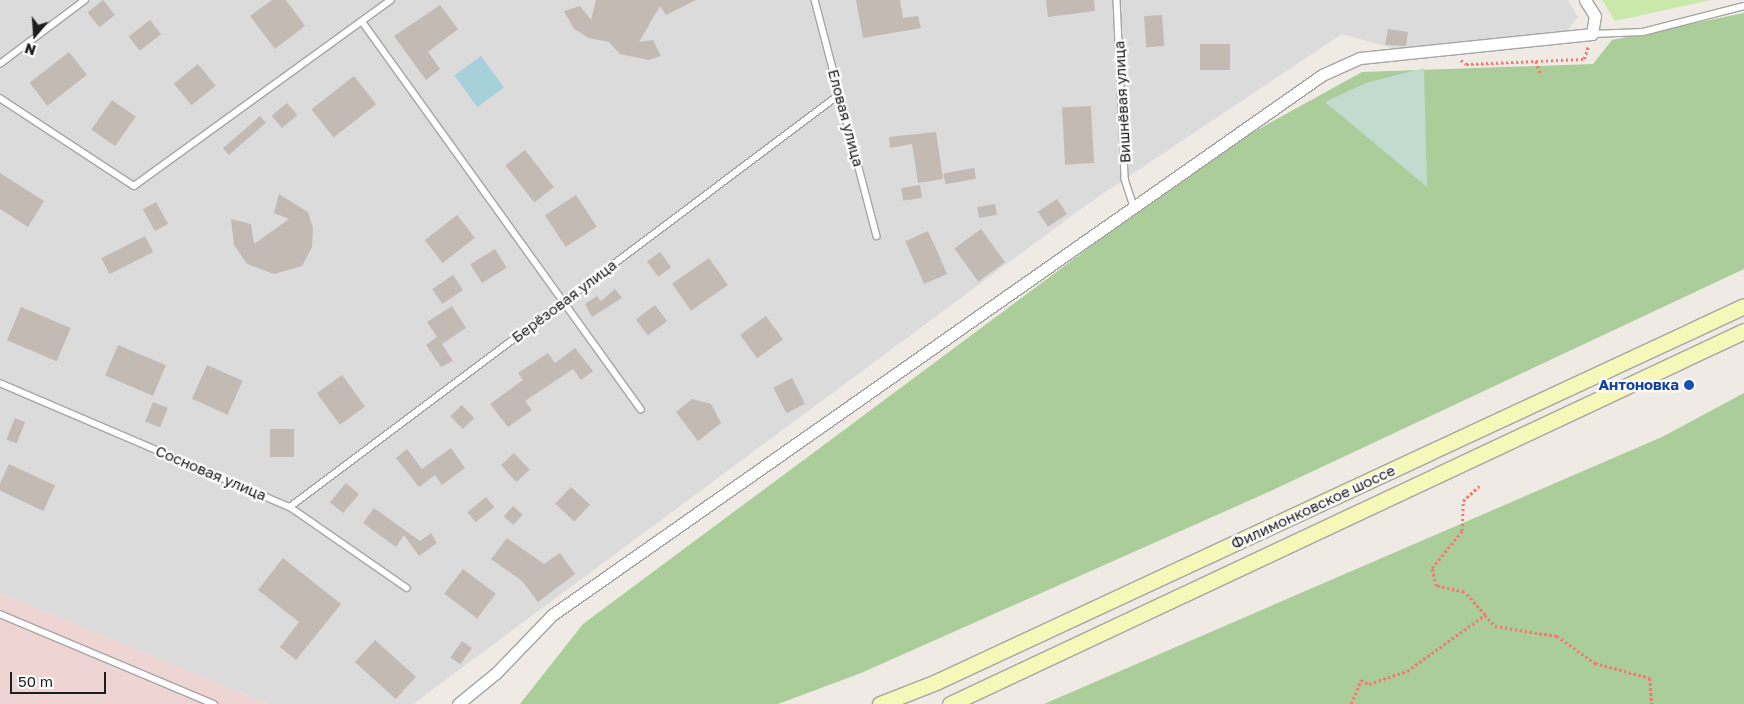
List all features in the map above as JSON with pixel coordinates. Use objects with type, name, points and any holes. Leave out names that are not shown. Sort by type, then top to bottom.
[{"type":"main road","name":"Филимонковское шоссе","points":[[880,704],[936,682],[1744,306]]},
{"type":"main road","name":"Филимонковское шоссе","points":[[950,704],[1744,331]]},
{"type":"street","points":[[458,704],[496,673],[552,615],[1133,203],[1322,75],[1360,58],[1592,34],[1595,16],[1586,0]]},
{"type":"lane","points":[[0,64],[85,0]]},
{"type":"lane","points":[[0,98],[134,186],[391,0]]},
{"type":"lane","name":"Еловая улица","points":[[815,0],[877,236]]},
{"type":"lane","name":"Вишнёвая улица","points":[[1117,0],[1125,180],[1133,203]]},
{"type":"lane","points":[[1592,34],[1643,32],[1744,6]]},
{"type":"lane","points":[[362,21],[562,302],[641,409]]},
{"type":"lane","name":"Берёзовая улица","points":[[290,507],[839,95]]},
{"type":"lane","name":"Сосновая улица","points":[[0,383],[290,507],[407,588]]},
{"type":"lane","points":[[0,614],[214,704]]},
{"type":"path","points":[[1449,49],[1466,64],[1584,59],[1592,34]]},
{"type":"path","points":[[1536,61],[1541,75]]},
{"type":"path","points":[[1479,486],[1462,501],[1462,531],[1432,568],[1436,586],[1464,592],[1495,626],[1557,636],[1595,662],[1650,678],[1652,704]]},
{"type":"path","points":[[1352,704],[1361,680],[1369,684],[1407,671],[1485,615]]},
{"type":"shaded area","points":[[0,0],[1568,0],[1578,17],[1567,31],[1400,50],[1342,34],[1089,203],[413,704],[268,704],[0,593]]},
{"type":"shaded area","points":[[0,593],[268,704],[0,704]]},
{"type":"green space","points":[[1602,0],[1711,0],[1615,21]]},
{"type":"green space","points":[[1744,13],[1744,269],[1264,494],[861,673],[778,704],[520,704],[583,624],[1219,151],[1362,72],[1593,64],[1612,40]]},
{"type":"green space","points":[[1424,68],[1427,187],[1325,102],[1366,83]]},
{"type":"green space","points":[[1744,393],[1744,704],[1044,704],[1662,437]]},
{"type":"water","points":[[481,56],[504,88],[477,107],[454,75]]},
{"type":"building","points":[[103,0],[115,15],[99,27],[87,13]]},
{"type":"building","points":[[272,0],[286,0],[305,26],[275,49],[250,16]]},
{"type":"building","points":[[596,0],[696,0],[666,15],[660,6],[639,42],[653,40],[661,56],[649,60],[620,54],[609,42],[589,38],[574,29],[564,11],[580,6],[591,20]]},
{"type":"building","points":[[856,0],[900,0],[903,18],[918,16],[921,28],[863,38]]},
{"type":"building","points":[[1046,0],[1094,0],[1095,11],[1048,17]]},
{"type":"building","points":[[440,5],[458,29],[428,52],[440,69],[426,80],[394,36]]},
{"type":"building","points":[[1162,15],[1164,46],[1146,47],[1144,16]]},
{"type":"building","points":[[150,20],[161,34],[140,51],[129,37]]},
{"type":"building","points":[[1388,29],[1408,32],[1406,46],[1385,45]]},
{"type":"building","points":[[1200,44],[1230,44],[1230,70],[1200,70]]},
{"type":"building","points":[[69,52],[87,75],[47,106],[30,83]]},
{"type":"building","points":[[198,64],[216,86],[192,105],[174,84]]},
{"type":"building","points":[[354,76],[376,104],[334,138],[311,109]]},
{"type":"building","points":[[112,100],[136,117],[115,146],[91,129]]},
{"type":"building","points":[[287,103],[297,115],[282,128],[272,116]]},
{"type":"building","points":[[1091,106],[1094,163],[1065,164],[1062,108]]},
{"type":"building","points":[[260,116],[266,123],[229,155],[223,148]]},
{"type":"building","points":[[936,132],[943,179],[918,183],[911,137],[912,144],[890,148],[889,137]]},
{"type":"building","points":[[525,150],[554,187],[534,202],[505,165]]},
{"type":"building","points":[[974,168],[976,179],[945,184],[943,173]]},
{"type":"building","points":[[0,173],[44,201],[28,227],[0,209]]},
{"type":"building","points":[[920,185],[922,198],[903,201],[901,188]]},
{"type":"building","points":[[279,194],[308,212],[313,228],[312,247],[302,266],[274,274],[247,264],[234,245],[231,219],[251,224],[254,244],[289,219],[274,213]]},
{"type":"building","points":[[576,195],[597,227],[566,247],[545,215]]},
{"type":"building","points":[[1057,199],[1067,214],[1048,227],[1038,212]]},
{"type":"building","points":[[156,202],[168,224],[155,231],[143,209]]},
{"type":"building","points":[[995,204],[997,215],[979,218],[977,207]]},
{"type":"building","points":[[457,215],[475,238],[443,263],[425,240]]},
{"type":"building","points":[[981,229],[1005,262],[978,282],[954,248]]},
{"type":"building","points":[[928,231],[947,274],[924,284],[905,241]]},
{"type":"building","points":[[145,236],[153,252],[110,274],[101,258]]},
{"type":"building","points":[[495,249],[507,268],[482,283],[470,264]]},
{"type":"building","points":[[660,252],[671,267],[658,277],[647,261]]},
{"type":"building","points":[[709,258],[728,285],[691,311],[672,284]]},
{"type":"building","points":[[453,275],[463,290],[442,304],[432,289]]},
{"type":"building","points":[[615,289],[622,298],[592,317],[585,304],[597,296],[601,301]]},
{"type":"building","points":[[655,305],[667,321],[648,335],[636,319]]},
{"type":"building","points":[[452,306],[466,328],[442,344],[453,361],[441,367],[426,345],[437,337],[427,322]]},
{"type":"building","points":[[21,307],[71,328],[57,361],[7,340]]},
{"type":"building","points":[[766,316],[783,339],[757,358],[740,335]]},
{"type":"building","points":[[118,345],[166,365],[153,396],[105,375]]},
{"type":"building","points":[[575,348],[593,371],[581,380],[573,369],[525,401],[532,410],[508,427],[490,404],[523,380],[518,373],[548,353],[555,363]]},
{"type":"building","points":[[207,365],[243,381],[228,415],[192,399]]},
{"type":"building","points":[[342,375],[365,407],[340,425],[317,393]]},
{"type":"building","points":[[792,378],[805,404],[786,413],[773,388]]},
{"type":"building","points":[[692,399],[711,404],[721,423],[698,441],[676,412]]},
{"type":"building","points":[[153,402],[168,408],[160,427],[145,421]]},
{"type":"building","points":[[462,405],[474,418],[463,429],[450,416]]},
{"type":"building","points":[[15,418],[25,422],[17,443],[6,439]]},
{"type":"building","points":[[270,429],[294,429],[294,457],[270,457]]},
{"type":"building","points":[[451,448],[465,468],[442,485],[435,475],[419,487],[396,458],[407,449],[422,469]]},
{"type":"building","points":[[514,453],[530,470],[517,482],[501,465]]},
{"type":"building","points":[[9,464],[55,486],[43,511],[0,491],[0,483]]},
{"type":"building","points":[[346,483],[359,494],[343,513],[330,502]]},
{"type":"building","points":[[571,487],[590,505],[574,522],[555,504]]},
{"type":"building","points":[[486,497],[494,507],[476,522],[467,512]]},
{"type":"building","points":[[513,506],[523,515],[513,525],[504,516]]},
{"type":"building","points":[[374,508],[420,541],[431,533],[437,543],[419,556],[404,535],[396,547],[363,523]]},
{"type":"building","points":[[507,538],[544,564],[560,553],[575,574],[538,602],[522,581],[491,559]]},
{"type":"building","points":[[283,558],[341,604],[296,660],[280,647],[299,622],[258,590]]},
{"type":"building","points":[[463,569],[496,594],[477,618],[444,594]]},
{"type":"building","points":[[375,640],[416,677],[396,699],[355,662]]},
{"type":"building","points":[[462,641],[472,648],[460,664],[451,657]]},
{"type":"place","name":"Антоновка","points":[[1689,385]]}]
